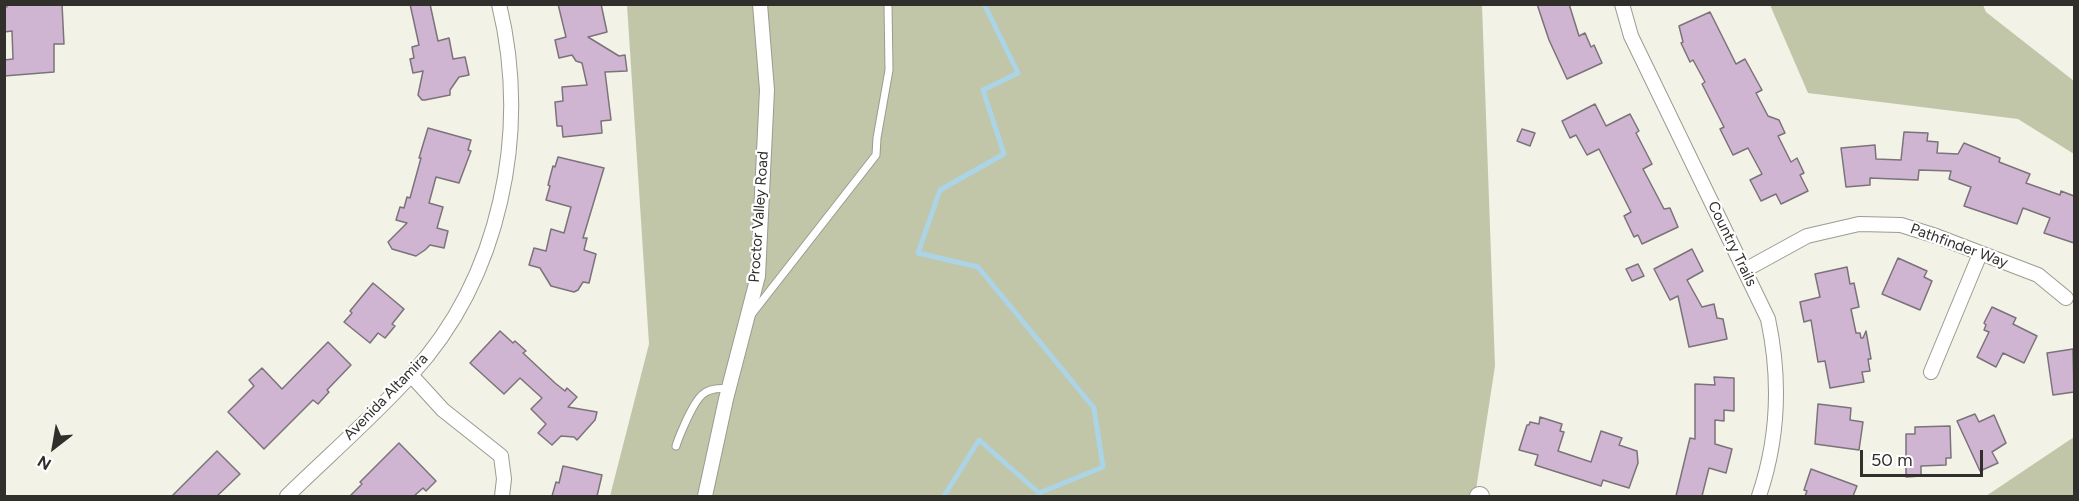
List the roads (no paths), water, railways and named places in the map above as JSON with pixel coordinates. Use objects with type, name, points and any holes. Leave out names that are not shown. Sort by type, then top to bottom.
[{"type":"street","name":"Avenida Altamira","points":[[287,496],[411,375],[444,331],[471,284],[493,228],[502,196],[511,130],[512,97],[509,55],[499,4]]},
{"type":"street","name":"Proctor Valley Road","points":[[705,496],[728,389],[758,276],[767,90],[760,4]]},
{"type":"street","name":"Country Trails","points":[[1622,4],[1631,36],[1768,318],[1776,369],[1777,396],[1775,430],[1767,473],[1759,496]]},
{"type":"street","name":"Pathfinder Way","points":[[1745,270],[1807,236],[1859,224],[1901,225],[2038,275],[2066,298]]},
{"type":"street","points":[[1931,372],[1980,254]]},
{"type":"street","points":[[411,375],[443,410],[501,456],[504,479],[502,496]]},
{"type":"lane","points":[[746,323],[876,155],[889,70],[888,4]]},
{"type":"lane","points":[[676,446],[698,398],[716,387],[728,389]]},
{"type":"waterway","points":[[944,496],[979,440],[1039,493],[1103,467],[1094,408],[978,267],[918,253],[940,190],[1004,154],[983,90],[1018,73],[984,4]]}]
